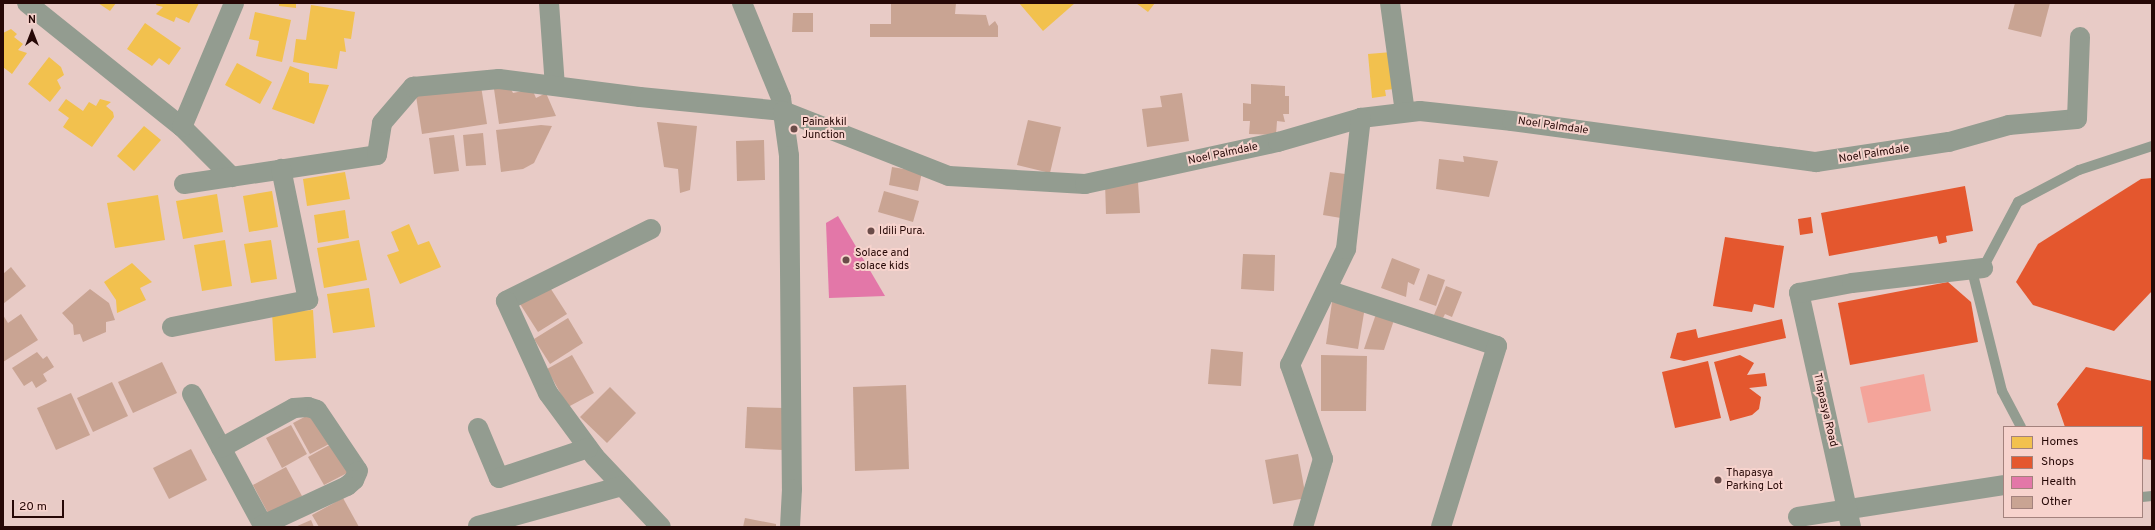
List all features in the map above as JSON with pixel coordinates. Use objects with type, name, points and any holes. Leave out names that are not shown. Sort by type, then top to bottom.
[{"type":"street","points":[[28,3],[182,127],[232,177]]},
{"type":"street","points":[[182,127],[234,3]]},
{"type":"street","points":[[549,3],[555,86]]},
{"type":"street","points":[[742,3],[781,98],[789,156],[792,489],[790,527]]},
{"type":"street","points":[[1390,3],[1405,112]]},
{"type":"street","name":"Noel Palmdale","points":[[280,169],[377,155],[382,123],[413,87],[499,79],[783,111],[949,176],[1085,184],[1278,142],[1361,118],[1420,111],[1512,121],[1816,162],[1949,142],[2009,125],[2077,119],[2080,37]]},
{"type":"street","points":[[1303,527],[1323,459],[1290,365],[1346,249],[1361,118]]},
{"type":"street","points":[[172,327],[308,300],[280,169],[184,184]]},
{"type":"street","points":[[651,229],[506,301],[548,393],[588,448],[661,527]]},
{"type":"street","name":"Thapasya Road","points":[[1849,519],[1799,294],[1852,283],[1983,268]]},
{"type":"street","points":[[1327,290],[1497,346],[1440,527]]},
{"type":"street","points":[[192,394],[221,448],[263,526],[347,486],[354,480],[358,470],[317,410],[308,407],[294,408],[221,448]]},
{"type":"street","points":[[478,428],[499,478],[588,448]]},
{"type":"street","points":[[1798,517],[1849,519],[2003,485]]},
{"type":"street","points":[[478,526],[622,486]]},
{"type":"lane","points":[[2020,426],[2002,391],[1973,275],[1983,268],[2018,202],[2079,170],[2152,146]]},
{"type":"shaded area","points":[[1924,374],[1931,411],[1868,423],[1860,387]]},
{"type":"building: Homes","points":[[98,3],[116,3],[110,11]]},
{"type":"building: Homes","points":[[157,3],[199,3],[189,23],[176,17],[174,22],[156,14],[163,7],[156,5]]},
{"type":"building: Homes","points":[[279,3],[296,3],[296,8],[279,6]]},
{"type":"building: Homes","points":[[1019,3],[1075,3],[1043,31]]},
{"type":"building: Homes","points":[[1136,3],[1155,3],[1148,12]]},
{"type":"building: Homes","points":[[311,5],[355,12],[351,39],[344,38],[346,52],[340,51],[337,69],[293,62],[296,39],[306,40]]},
{"type":"building: Homes","points":[[255,12],[291,20],[282,62],[256,56],[259,41],[249,39]]},
{"type":"building: Homes","points":[[145,23],[181,48],[169,65],[159,58],[152,66],[127,49]]},
{"type":"building: Homes","points":[[11,29],[17,34],[14,37],[23,44],[18,50],[27,53],[12,74],[3,67],[3,33]]},
{"type":"building: Homes","points":[[1392,52],[1394,89],[1385,90],[1386,96],[1372,98],[1368,54]]},
{"type":"building: Homes","points":[[49,57],[61,67],[64,75],[57,80],[61,88],[50,102],[28,84]]},
{"type":"building: Homes","points":[[237,63],[272,82],[260,104],[225,85]]},
{"type":"building: Homes","points":[[290,66],[309,73],[309,83],[329,85],[314,124],[272,109]]},
{"type":"building: Homes","points":[[66,99],[83,111],[89,102],[96,106],[100,99],[111,102],[106,106],[113,112],[114,117],[92,147],[63,127],[69,118],[58,110]]},
{"type":"building: Homes","points":[[144,126],[161,140],[134,171],[117,156]]},
{"type":"building: Homes","points":[[345,172],[350,199],[307,206],[303,179]]},
{"type":"building: Homes","points":[[272,191],[278,227],[249,232],[243,196]]},
{"type":"building: Homes","points":[[217,194],[223,232],[183,239],[176,201]]},
{"type":"building: Homes","points":[[158,195],[165,240],[115,248],[107,203]]},
{"type":"building: Homes","points":[[345,210],[349,238],[318,243],[314,215]]},
{"type":"building: Homes","points":[[409,224],[418,245],[429,241],[441,267],[400,284],[387,255],[399,251],[391,232]]},
{"type":"building: Homes","points":[[225,240],[232,286],[202,291],[194,245]]},
{"type":"building: Homes","points":[[271,240],[277,279],[251,283],[244,244]]},
{"type":"building: Homes","points":[[359,240],[367,280],[324,288],[317,248]]},
{"type":"building: Homes","points":[[132,263],[152,282],[140,288],[146,300],[117,313],[116,300],[104,282]]},
{"type":"building: Homes","points":[[369,288],[375,327],[333,333],[327,294]]},
{"type":"building: Homes","points":[[313,310],[316,358],[275,361],[272,313]]},
{"type":"building: Shops","points":[[2152,178],[2152,291],[2114,331],[2033,305],[2016,282],[2038,244],[2141,179]]},
{"type":"building: Shops","points":[[1965,186],[1973,231],[1946,236],[1947,242],[1939,244],[1937,236],[1829,256],[1821,213]]},
{"type":"building: Shops","points":[[1811,217],[1813,233],[1800,235],[1798,219]]},
{"type":"building: Shops","points":[[1725,237],[1784,246],[1774,308],[1754,304],[1752,312],[1713,306]]},
{"type":"building: Shops","points":[[1948,282],[1971,302],[1978,342],[1850,365],[1838,303]]},
{"type":"building: Shops","points":[[1782,319],[1786,338],[1684,361],[1670,358],[1677,333],[1696,329],[1698,338]]},
{"type":"building: Shops","points":[[1740,355],[1754,363],[1747,375],[1765,373],[1767,386],[1749,388],[1761,397],[1759,409],[1752,415],[1730,421],[1714,362]]},
{"type":"building: Shops","points":[[1708,361],[1721,418],[1675,428],[1662,372]]},
{"type":"building: Shops","points":[[2086,367],[2152,381],[2152,460],[2143,459],[2143,426],[2065,426],[2057,404]]},
{"type":"building: Health","name":"Solace and solace kids","points":[[838,216],[885,296],[829,298],[826,223]]},
{"type":"building: Other","points":[[956,3],[955,14],[986,15],[989,26],[995,21],[998,26],[998,37],[870,37],[870,24],[891,24],[891,4]]},
{"type":"building: Other","points":[[2015,3],[2050,3],[2041,37],[2008,29]]},
{"type":"building: Other","points":[[793,13],[813,13],[813,32],[792,32]]},
{"type":"building: Other","points":[[1251,84],[1285,86],[1285,96],[1289,96],[1289,114],[1283,114],[1285,122],[1277,121],[1276,135],[1249,134],[1250,121],[1243,121],[1243,103],[1251,104]]},
{"type":"building: Other","points":[[481,86],[487,124],[422,134],[416,96]]},
{"type":"building: Other","points":[[510,87],[513,93],[532,89],[536,98],[546,93],[556,116],[499,124],[494,89]]},
{"type":"building: Other","points":[[1182,93],[1189,141],[1147,147],[1142,109],[1162,107],[1160,96]]},
{"type":"building: Other","points":[[1028,120],[1061,127],[1050,173],[1017,165]]},
{"type":"building: Other","points":[[657,122],[697,126],[690,190],[680,193],[678,169],[664,167]]},
{"type":"building: Other","points":[[541,125],[552,126],[534,163],[523,169],[501,172],[496,130]]},
{"type":"building: Other","points":[[483,133],[486,165],[466,166],[463,135]]},
{"type":"building: Other","points":[[454,135],[459,171],[434,174],[429,138]]},
{"type":"building: Other","points":[[764,140],[765,180],[737,181],[736,141]]},
{"type":"building: Other","points":[[1463,156],[1498,161],[1489,197],[1436,189],[1439,159],[1464,162]]},
{"type":"building: Other","points":[[892,167],[922,172],[918,191],[889,185]]},
{"type":"building: Other","points":[[1330,172],[1353,175],[1347,219],[1323,215]]},
{"type":"building: Other","points":[[1138,182],[1140,213],[1106,214],[1105,183]]},
{"type":"building: Other","points":[[884,191],[919,201],[913,222],[878,212]]},
{"type":"building: Other","points":[[1243,254],[1275,255],[1274,291],[1241,289]]},
{"type":"building: Other","points":[[1392,258],[1420,269],[1414,285],[1408,282],[1406,297],[1381,288]]},
{"type":"building: Other","points":[[11,267],[26,286],[3,304],[3,274]]},
{"type":"building: Other","points":[[1428,274],[1445,280],[1436,306],[1419,300]]},
{"type":"building: Other","points":[[549,286],[567,314],[538,332],[520,304]]},
{"type":"building: Other","points":[[1446,286],[1462,292],[1452,317],[1445,314],[1443,318],[1434,315]]},
{"type":"building: Other","points":[[90,289],[109,303],[115,320],[106,322],[106,332],[83,342],[80,334],[74,335],[73,325],[62,313]]},
{"type":"building: Other","points":[[1332,302],[1365,307],[1358,349],[1326,344]]},
{"type":"building: Other","points":[[21,314],[38,340],[3,362],[3,315],[8,323]]},
{"type":"building: Other","points":[[1376,314],[1394,320],[1384,350],[1364,349]]},
{"type":"building: Other","points":[[568,318],[583,343],[550,364],[534,339]]},
{"type":"building: Other","points":[[1211,349],[1243,352],[1241,386],[1208,384]]},
{"type":"building: Other","points":[[37,352],[43,359],[47,356],[54,367],[43,374],[47,381],[36,388],[32,381],[24,386],[12,368]]},
{"type":"building: Other","points":[[572,355],[594,393],[568,407],[547,369]]},
{"type":"building: Other","points":[[1321,355],[1367,356],[1366,411],[1321,411]]},
{"type":"building: Other","points":[[162,362],[177,393],[133,413],[118,382]]},
{"type":"building: Other","points":[[112,382],[128,416],[93,432],[77,398]]},
{"type":"building: Other","points":[[906,385],[909,469],[855,471],[853,387]]},
{"type":"building: Other","points":[[610,387],[636,413],[607,443],[580,417]]},
{"type":"building: Other","points":[[71,393],[90,435],[56,450],[37,408]]},
{"type":"building: Other","points":[[747,407],[785,408],[783,450],[745,448]]},
{"type":"building: Other","points":[[314,412],[331,443],[310,454],[293,423]]},
{"type":"building: Other","points":[[291,425],[307,454],[282,468],[266,438]]},
{"type":"building: Other","points":[[335,442],[351,471],[324,485],[308,457]]},
{"type":"building: Other","points":[[191,449],[207,480],[169,499],[153,468]]},
{"type":"building: Other","points":[[1298,454],[1306,498],[1273,504],[1265,460]]},
{"type":"building: Other","points":[[286,467],[302,496],[269,515],[253,485]]},
{"type":"building: Other","points":[[343,498],[359,527],[319,527],[312,515]]},
{"type":"building: Other","points":[[745,518],[776,524],[776,527],[743,527]]},
{"type":"building: Other","points":[[311,520],[314,527],[295,527]]},
{"type":"place","name":"Painakkil Junction","points":[[794,129]]},
{"type":"place","name":"Idili Pura.","points":[[871,231]]},
{"type":"place","name":"Solace and solace kids","points":[[846,260]]},
{"type":"place","name":"Thapasya Parking Lot","points":[[1718,480]]}]
